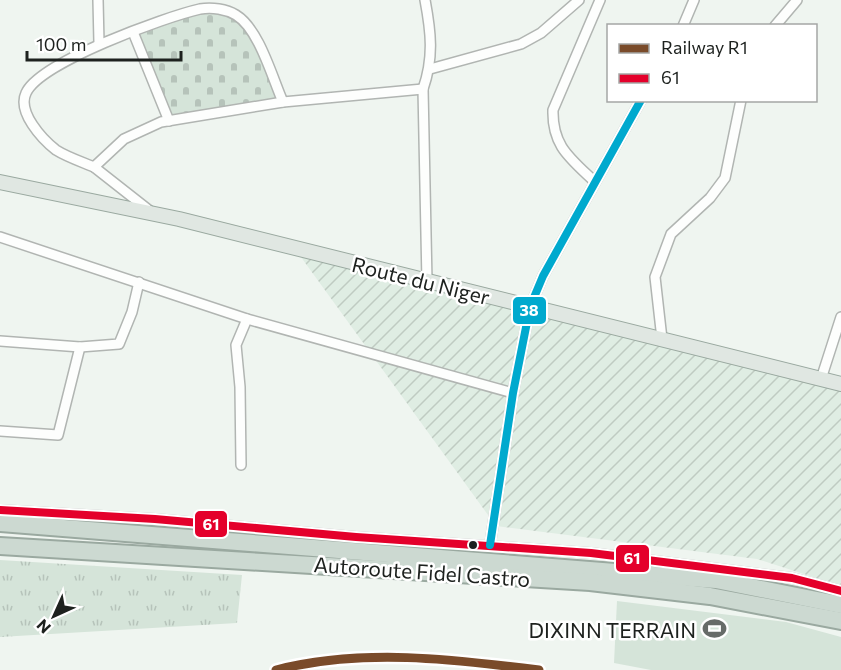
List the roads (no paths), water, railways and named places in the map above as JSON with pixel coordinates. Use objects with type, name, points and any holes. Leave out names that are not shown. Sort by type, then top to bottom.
[{"type":"highway","name":"Autoroute Fidel Castro","points":[[0,523],[716,580],[841,605]]},
{"type":"highway","name":"Autoroute Fidel Castro","points":[[0,546],[590,582],[710,596],[841,621]]},
{"type":"main road","name":"Route du Niger","points":[[0,182],[155,214],[841,384]]},
{"type":"street","points":[[98,0],[99,43]]},
{"type":"street","points":[[425,0],[432,40],[430,69],[423,89],[427,282]]},
{"type":"street","points":[[430,69],[521,44],[541,33],[579,0]]},
{"type":"street","points":[[595,182],[564,152],[553,128],[553,110],[600,0]]},
{"type":"street","points":[[684,24],[694,0]]},
{"type":"street","points":[[777,24],[797,0]]},
{"type":"street","points":[[155,214],[94,167],[56,150],[24,110],[25,95],[33,82],[99,43],[202,9],[224,9],[237,16],[252,30],[282,102]]},
{"type":"street","points":[[133,32],[169,121]]},
{"type":"street","points":[[94,167],[124,139],[169,121],[282,102],[423,89]]},
{"type":"street","points":[[490,545],[513,393],[530,307],[543,276],[640,102]]},
{"type":"street","points":[[662,339],[655,277],[671,234],[710,198],[725,178],[741,102]]},
{"type":"street","points":[[0,237],[247,319],[513,393]]},
{"type":"street","points":[[0,341],[80,346],[119,344],[132,312],[139,282]]},
{"type":"street","points":[[821,379],[841,317]]},
{"type":"street","points":[[241,465],[240,387],[236,345],[247,319]]},
{"type":"street","points":[[0,431],[58,435],[80,346]]},
{"type":"street","points":[[0,510],[155,519],[356,537],[591,553],[782,576],[841,591]]},
{"type":"rail line","name":"R1","points":[[276,670],[308,663],[374,657],[440,659],[539,670]]},
{"type":"place","name":"DIXINN TERRAIN","points":[[714,629]]}]
